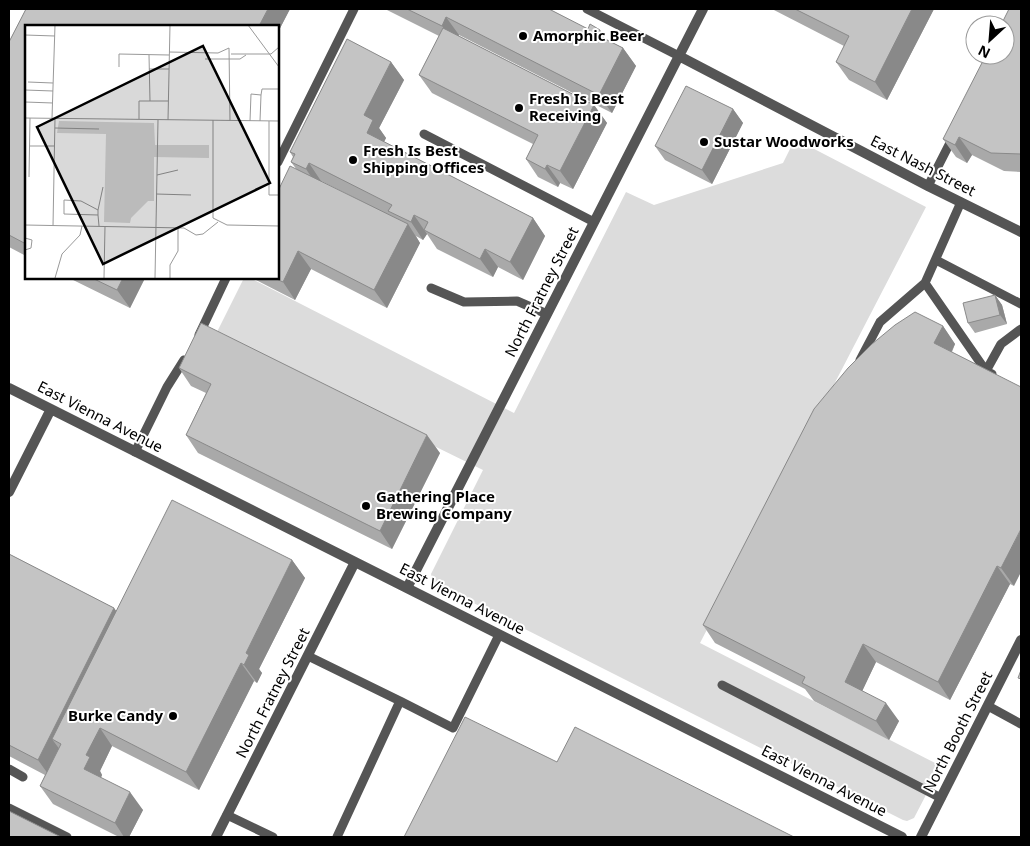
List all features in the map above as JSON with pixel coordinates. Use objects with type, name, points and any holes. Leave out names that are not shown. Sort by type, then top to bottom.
[{"type":"street","name":"North Fratney Street","points":[[407,588],[703,9]]},
{"type":"street","name":"East Nash Street","points":[[679,56],[928,186],[1021,232]]},
{"type":"street","name":"East Vienna Avenue","points":[[9,388],[902,837]]},
{"type":"street","points":[[9,492],[51,409]]},
{"type":"street","name":"North Fratney Street","points":[[216,837],[355,562]]},
{"type":"street","name":"North Booth Street","points":[[921,837],[1021,640]]},
{"type":"lane","points":[[279,160],[354,9]]},
{"type":"lane","points":[[587,9],[679,56]]},
{"type":"lane","points":[[928,186],[956,131]]},
{"type":"lane","points":[[424,134],[594,222]]},
{"type":"lane","points":[[854,371],[880,322],[926,283],[961,202]]},
{"type":"lane","points":[[936,260],[1021,304]]},
{"type":"lane","points":[[135,452],[167,387],[194,345],[226,279]]},
{"type":"lane","points":[[926,283],[986,371],[1004,380]]},
{"type":"lane","points":[[431,288],[464,302],[517,301],[548,314]]},
{"type":"lane","points":[[986,371],[1001,344],[1021,329]]},
{"type":"lane","points":[[308,656],[453,728],[500,635]]},
{"type":"lane","points":[[722,685],[941,798]]},
{"type":"lane","points":[[337,837],[400,701]]},
{"type":"lane","points":[[988,706],[1021,724]]},
{"type":"lane","points":[[9,769],[23,777]]},
{"type":"lane","points":[[9,808],[67,837]]},
{"type":"lane","points":[[227,815],[273,837]]},
{"type":"shaded area","points":[[795,139],[926,207],[700,643],[941,766],[914,818],[907,821],[438,585],[433,581],[431,574],[483,470],[214,338],[244,279],[252,279],[514,413],[626,192],[654,205],[783,163]]},
{"type":"building","points":[[26,9],[268,9],[260,25],[25,25],[25,243],[9,235],[9,42]]},
{"type":"building","points":[[407,9],[549,9],[588,29],[590,24],[600,30],[597,35],[623,48],[599,95],[446,17],[442,26]]},
{"type":"building","points":[[795,9],[912,9],[875,82],[836,62],[849,36]]},
{"type":"building","points":[[1009,9],[1021,9],[1021,154],[991,153],[959,137],[955,145],[943,139],[981,65],[1015,65],[1015,15],[1006,15]]},
{"type":"building","name":"Fresh Is Best Receiving","points":[[443,28],[594,105],[560,171],[547,165],[545,169],[526,159],[538,135],[419,75]]},
{"type":"building","name":"Fresh Is Best Shipping Offices","points":[[347,39],[391,62],[364,115],[373,120],[367,133],[533,218],[510,262],[485,249],[480,259],[424,230],[428,222],[414,215],[411,222],[388,211],[392,205],[309,163],[306,169],[291,162],[295,154],[290,152]]},
{"type":"building","name":"Sustar Woodworks","points":[[686,86],[733,109],[702,170],[655,146]]},
{"type":"building","points":[[290,166],[408,224],[374,290],[298,251],[283,282],[276,279],[279,279],[279,189]]},
{"type":"building","points":[[94,279],[122,279],[117,290]]},
{"type":"building","points":[[995,295],[1000,315],[968,323],[963,303]]},
{"type":"building","points":[[915,312],[943,326],[934,343],[1021,387],[1021,529],[1001,568],[997,566],[938,682],[863,644],[845,682],[886,703],[876,721],[802,683],[805,677],[703,625],[814,409],[848,368],[872,344],[895,325]]},
{"type":"building","points":[[201,323],[427,435],[380,531],[186,435],[211,384],[179,368]]},
{"type":"building","points":[[172,500],[292,560],[246,653],[249,655],[244,665],[241,663],[186,772],[100,728],[86,755],[90,757],[84,769],[130,792],[115,823],[40,786],[61,744],[52,739]]},
{"type":"building","points":[[9,554],[114,608],[38,760],[9,745]]},
{"type":"building","points":[[465,717],[557,762],[575,727],[794,837],[404,837]]},
{"type":"building","points":[[9,811],[61,837],[9,837]]},
{"type":"place","name":"Amorphic Beer","points":[[523,36]]},
{"type":"place","name":"Fresh Is Best Receiving","points":[[519,108]]},
{"type":"place","name":"Sustar Woodworks","points":[[704,142]]},
{"type":"place","name":"Fresh Is Best Shipping Offices","points":[[353,160]]},
{"type":"place","name":"Gathering Place Brewing Company","points":[[366,506]]},
{"type":"place","name":"Burke Candy","points":[[173,716]]}]
